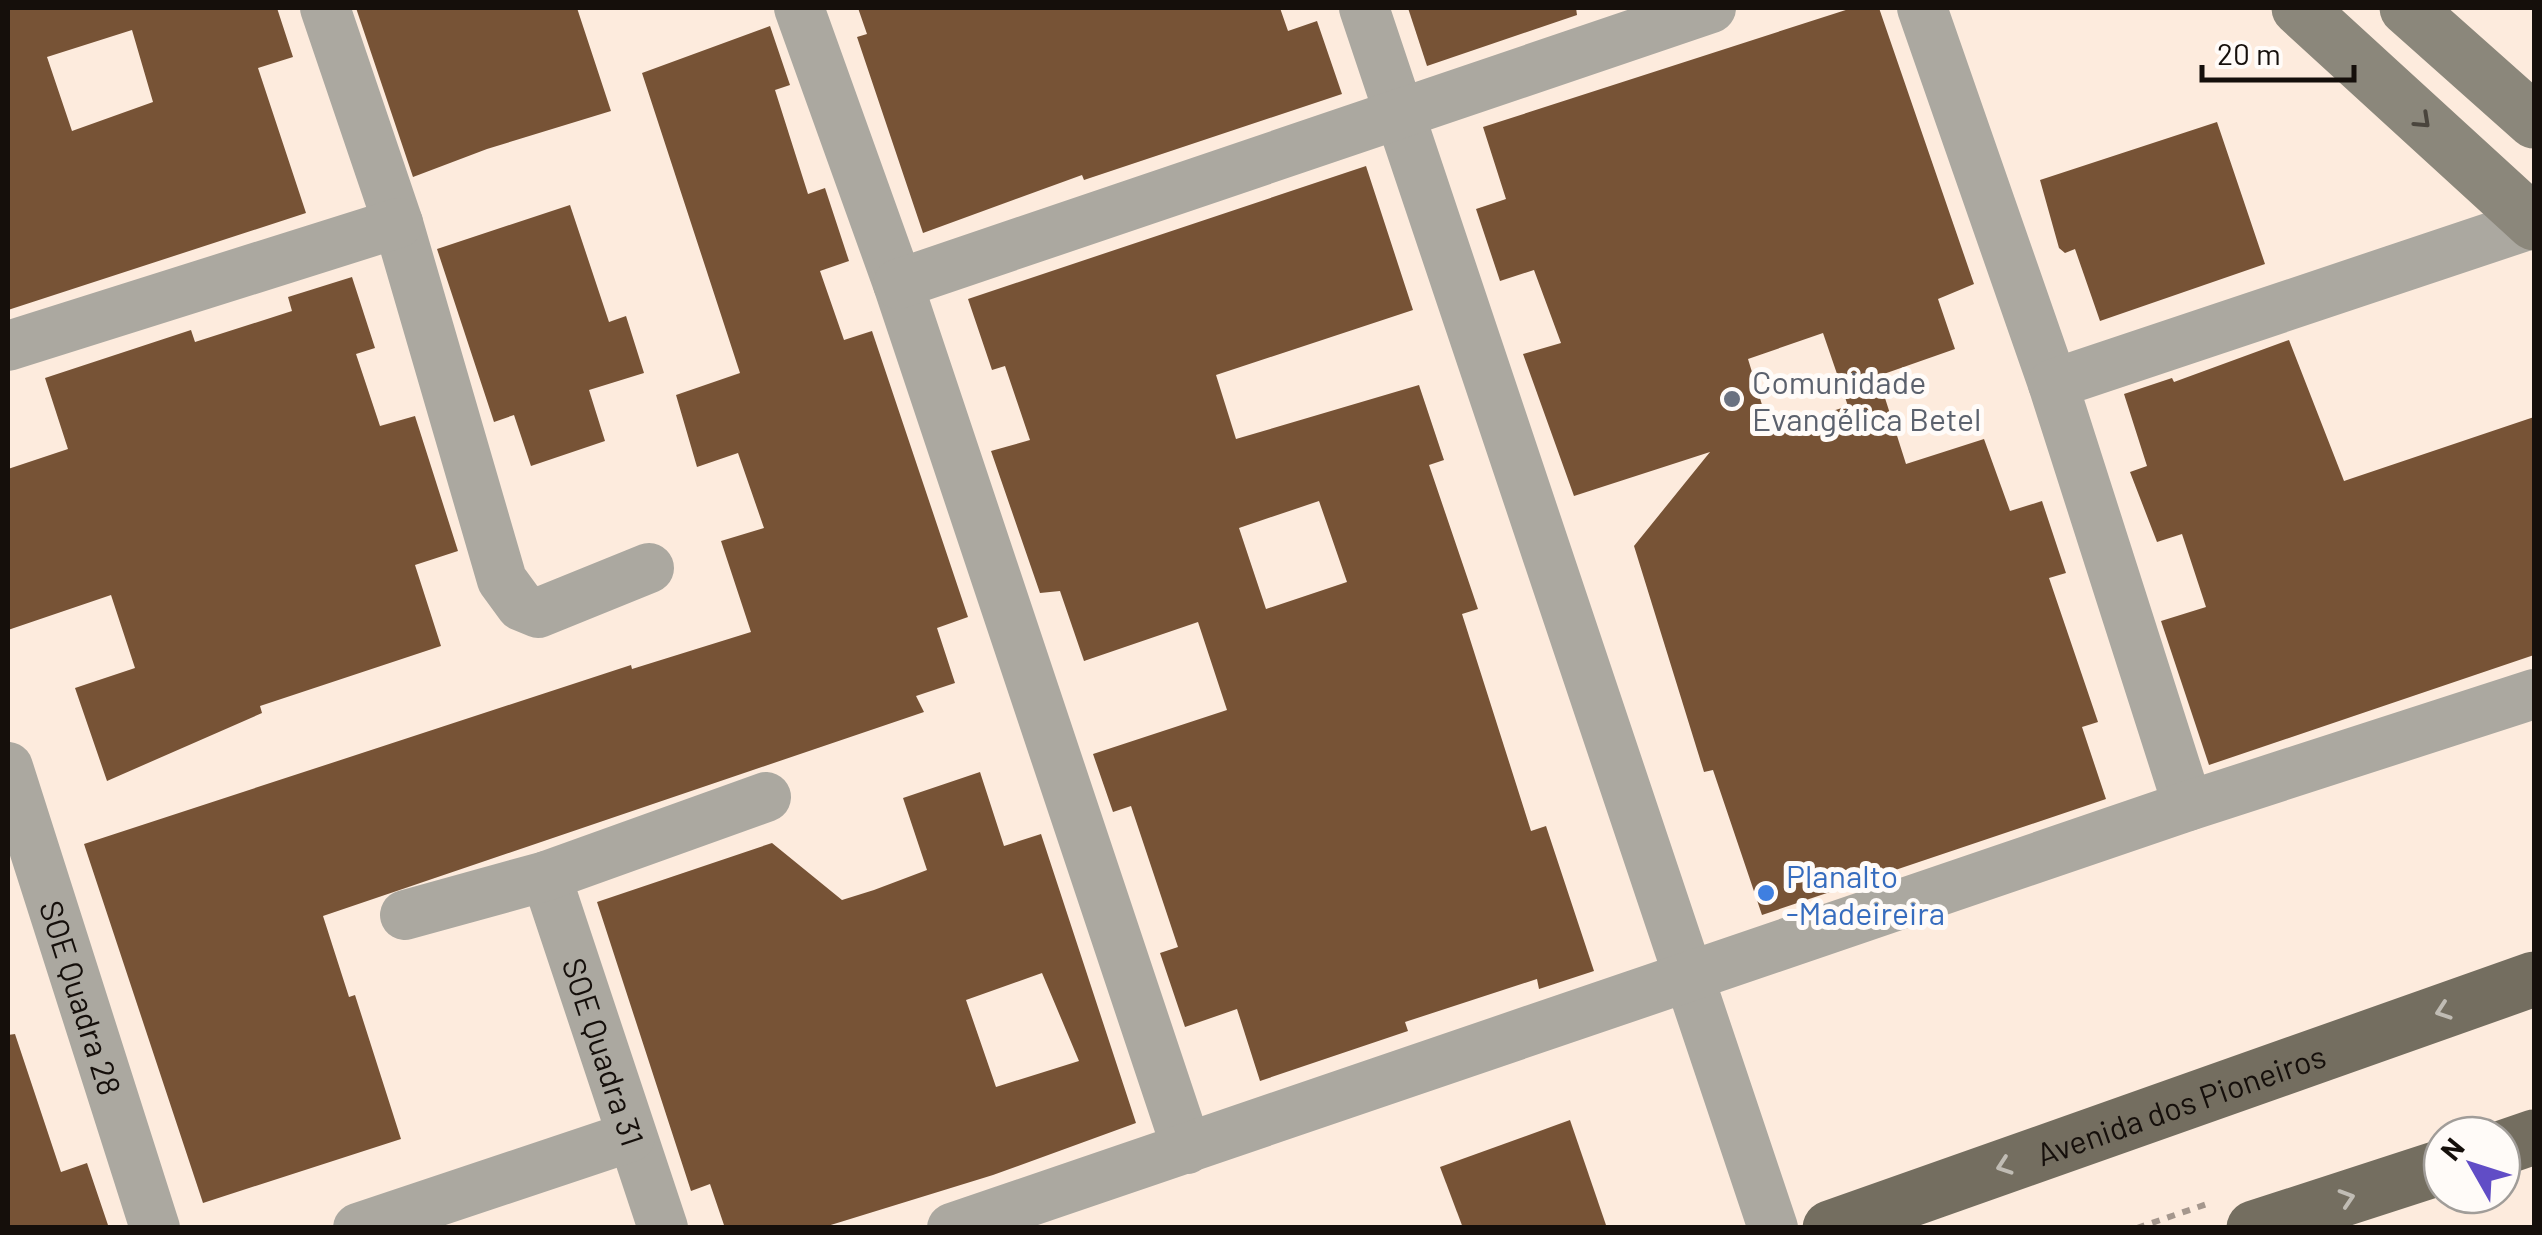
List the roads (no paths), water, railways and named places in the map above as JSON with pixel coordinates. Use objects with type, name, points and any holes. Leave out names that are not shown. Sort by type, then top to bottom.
[{"type":"main road","points":[[2300,8],[2534,223]]},
{"type":"main road","points":[[2407,8],[2534,121]]},
{"type":"main road","name":"Avenida dos Pioneiros","points":[[1830,1228],[2534,979]]},
{"type":"main road","points":[[2257,1227],[2422,1173]]},
{"type":"street","points":[[324,8],[398,223],[502,580],[521,606],[538,613],[649,568]]},
{"type":"street","points":[[799,8],[898,284],[1187,1149]]},
{"type":"street","points":[[1364,8],[1772,1228]]},
{"type":"street","points":[[898,284],[1711,8]]},
{"type":"street","points":[[1922,8],[2052,384],[2188,806]]},
{"type":"street","points":[[8,346],[398,223]]},
{"type":"street","points":[[2052,384],[2534,223]]},
{"type":"street","points":[[952,1228],[2188,806],[2534,694]]},
{"type":"street","name":"SOE Quadra 28","points":[[8,767],[156,1228]]},
{"type":"street","points":[[406,914],[546,876],[766,796]]},
{"type":"street","name":"SOE Quadra 31","points":[[546,876],[663,1228]]},
{"type":"street","points":[[358,1228],[630,1137]]},
{"type":"place","name":"Comunidade Evangélica Betel","points":[[1732,399]]},
{"type":"place","name":"Planalto -Madeireira","points":[[1766,893]]}]
